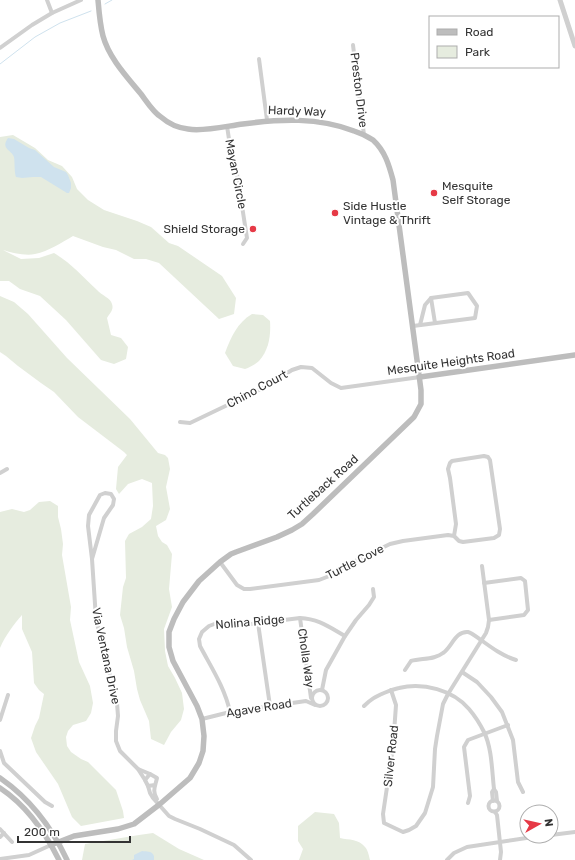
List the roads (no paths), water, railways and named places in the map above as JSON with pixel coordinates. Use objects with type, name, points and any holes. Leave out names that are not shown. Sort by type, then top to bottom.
[{"type":"main road","name":"Hardy Way","points":[[98,0],[103,36],[107,47],[119,66],[152,109],[170,124],[197,130],[267,120],[304,120],[326,122],[364,135],[373,141],[383,152],[389,164],[393,180],[420,377]]},
{"type":"main road","name":"Mesquite Heights Road","points":[[420,377],[575,356]]},
{"type":"main road","name":"Turtleback Road","points":[[51,845],[74,836],[118,829],[134,824],[190,778],[199,763],[203,751],[204,736],[202,719],[198,706],[173,661],[169,647],[169,632],[183,602],[199,581],[231,554],[292,530],[302,524],[313,514],[414,417],[421,404],[420,377]]},
{"type":"main road","points":[[0,778],[10,785],[31,805],[50,829],[67,860]]},
{"type":"main road","points":[[0,788],[32,818],[45,835],[59,860]]},
{"type":"street","points":[[47,0],[52,13]]},
{"type":"street","points":[[0,48],[32,24],[81,0]]},
{"type":"street","points":[[560,0],[575,46]]},
{"type":"street","name":"Preston Drive","points":[[353,45],[364,135]]},
{"type":"street","points":[[259,59],[267,120]]},
{"type":"street","name":"Mayan Circle","points":[[227,126],[232,159],[237,174],[247,238],[244,244]]},
{"type":"street","points":[[413,326],[475,318],[477,306],[468,293],[431,298],[425,305],[420,325]]},
{"type":"street","points":[[431,298],[435,323]]},
{"type":"street","name":"Chino Court","points":[[180,422],[190,423],[263,388],[292,370],[301,367],[312,368],[331,383]]},
{"type":"street","name":"Mesquite Heights Road","points":[[331,383],[341,388],[420,377]]},
{"type":"street","name":"Turtle Cove","points":[[220,562],[236,585],[244,589],[250,589],[319,580],[332,575],[351,563],[390,544],[403,541],[448,535],[454,536],[459,541],[464,542],[494,538],[499,535],[500,529],[490,460],[488,457],[484,456],[452,461],[450,463],[448,469],[456,524],[454,536]]},
{"type":"street","points":[[0,473],[7,469]]},
{"type":"street","name":"Via Ventana Drive","points":[[92,559],[104,518],[113,505],[114,499],[111,494],[105,493],[100,496],[89,515],[88,526],[96,619],[117,703],[118,716],[116,741],[120,751],[138,770],[148,786]]},
{"type":"street","points":[[448,694],[486,633],[489,620],[482,566]]},
{"type":"street","points":[[484,583],[520,578],[525,581],[528,610],[524,615],[489,620]]},
{"type":"street","points":[[322,690],[326,670],[345,636],[372,601],[374,597],[373,589]]},
{"type":"street","name":"Cholla Way","points":[[300,618],[311,698]]},
{"type":"street","name":"Nolina Ridge","points":[[230,712],[222,689],[200,646],[199,638],[202,632],[209,626],[217,623],[226,623],[236,626],[309,618],[321,622],[345,636]]},
{"type":"street","points":[[258,623],[270,706]]},
{"type":"street","points":[[405,670],[411,661],[432,658],[444,653],[456,637],[462,633],[469,632],[508,658],[516,660]]},
{"type":"street","points":[[462,672],[477,682],[502,712],[513,740],[518,782],[523,792]]},
{"type":"street","points":[[364,706],[371,700],[391,690],[409,686],[438,690],[448,694],[469,708],[478,720],[485,734],[494,789],[492,792],[495,801],[499,806],[496,812],[502,852],[500,860]]},
{"type":"street","points":[[319,689],[322,690],[328,696],[327,702],[321,706],[316,705],[311,698],[312,693],[319,689]]},
{"type":"street","name":"Silver Road","points":[[391,690],[396,705],[392,755],[383,814],[384,823],[403,832],[416,826],[425,813],[433,787],[435,749],[443,704],[448,694]]},
{"type":"street","points":[[0,720],[8,695]]},
{"type":"street","name":"Agave Road","points":[[202,719],[230,712],[306,701],[316,705]]},
{"type":"street","points":[[468,803],[470,796],[464,747],[468,740],[508,725]]},
{"type":"street","points":[[0,751],[4,763],[45,802],[52,806]]},
{"type":"street","name":"Via Ventana Drive","points":[[138,770],[150,774]]},
{"type":"street","points":[[145,780],[150,774],[156,778],[154,794],[169,816],[234,846],[251,860]]},
{"type":"street","points":[[155,785],[148,786],[153,798],[160,804]]},
{"type":"street","points":[[495,801],[490,802],[488,808],[492,812],[496,812]]},
{"type":"street","points":[[0,829],[12,842]]},
{"type":"street","points":[[559,834],[575,832]]},
{"type":"street","points":[[0,837],[4,833]]},
{"type":"street","points":[[447,860],[454,853],[467,846],[519,839]]},
{"type":"street","name":"Turtleback Road","points":[[0,859],[29,855],[51,845]]},
{"type":"water","points":[[8,138],[14,139],[35,150],[54,167],[66,172],[71,183],[69,193],[41,177],[16,177],[14,157],[5,145]]},
{"type":"water","points":[[142,851],[152,853],[154,860],[132,860],[134,859],[134,855]]},
{"type":"waterway","points":[[105,4],[112,0]]},
{"type":"waterway","points":[[0,64],[35,37],[60,23],[91,11]]},
{"type":"place","name":"Mesquite Self Storage","points":[[434,193]]},
{"type":"place","name":"Side Hustle Vintage & Thrift","points":[[335,213]]},
{"type":"place","name":"Shield Storage","points":[[253,229]]}]
